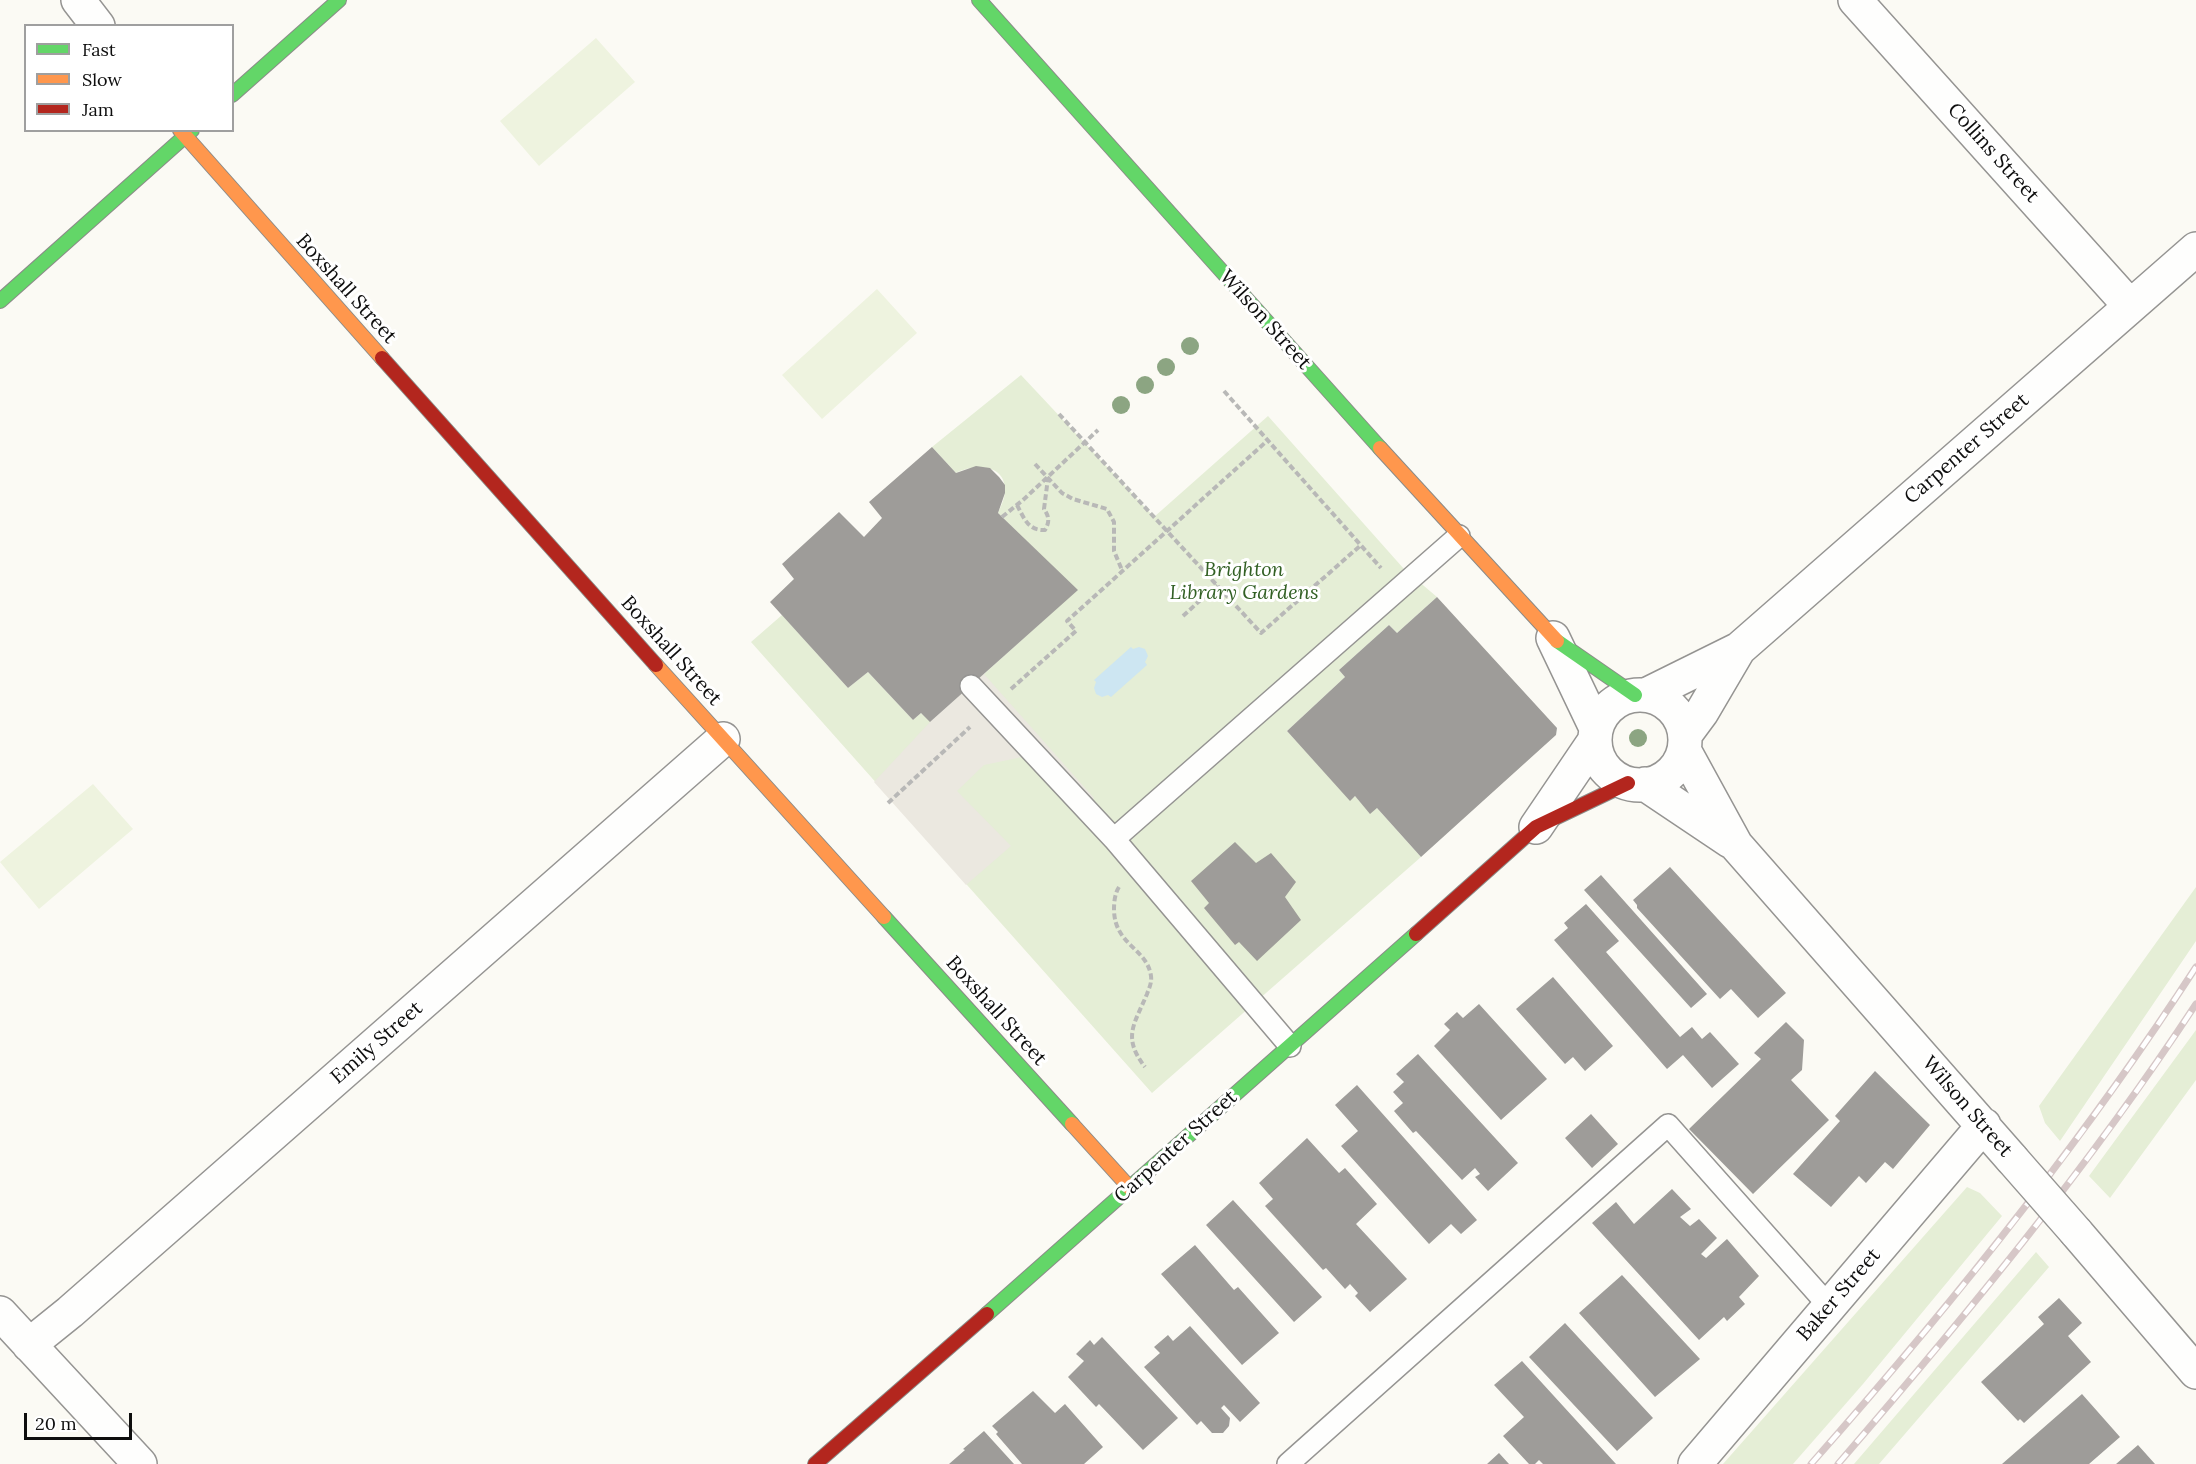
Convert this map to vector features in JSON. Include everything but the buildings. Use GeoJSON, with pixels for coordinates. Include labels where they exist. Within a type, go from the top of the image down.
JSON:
{"type":"FeatureCollection","features":[{"type":"Feature","properties":{"kind":"street"},"geometry":{"type":"LineString","coordinates":[[78,0],[96,24]]}},
{"type":"Feature","properties":{"kind":"street"},"geometry":{"type":"LineString","coordinates":[[234,93],[339,0]]}},
{"type":"Feature","properties":{"kind":"street","name":"Wilson Street"},"geometry":{"type":"LineString","coordinates":[[979,0],[1553,638],[1640,695]]}},
{"type":"Feature","properties":{"kind":"street","name":"Collins Street"},"geometry":{"type":"LineString","coordinates":[[1855,0],[2130,306]]}},
{"type":"Feature","properties":{"kind":"street"},"geometry":{"type":"LineString","coordinates":[[0,301],[186,133]]}},
{"type":"Feature","properties":{"kind":"street","name":"Boxshall Street"},"geometry":{"type":"LineString","coordinates":[[186,133],[723,739],[1130,1188]]}},
{"type":"Feature","properties":{"kind":"street","name":"Carpenter Street"},"geometry":{"type":"LineString","coordinates":[[1640,695],[1739,649],[2196,249]]}},
{"type":"Feature","properties":{"kind":"street","name":"Wilson Street"},"geometry":{"type":"LineString","coordinates":[[1553,638],[1596,734]]}},
{"type":"Feature","properties":{"kind":"street","name":"Carpenter Street"},"geometry":{"type":"LineString","coordinates":[[1684,742],[1739,649]]}},
{"type":"Feature","properties":{"kind":"street"},"geometry":{"type":"LineString","coordinates":[[1640,695],[1660,699],[1672,708],[1681,720],[1684,742],[1679,763],[1670,774],[1658,781],[1636,784],[1615,777],[1604,767],[1597,754],[1596,734],[1602,715],[1611,705],[1622,698],[1640,695]]}},
{"type":"Feature","properties":{"kind":"street","name":"Carpenter Street"},"geometry":{"type":"LineString","coordinates":[[1536,827],[1596,734]]}},
{"type":"Feature","properties":{"kind":"street","name":"Emily Street"},"geometry":{"type":"LineString","coordinates":[[29,1345],[70,1312],[723,739]]}},
{"type":"Feature","properties":{"kind":"street","name":"Wilson Street"},"geometry":{"type":"LineString","coordinates":[[1684,742],[1736,845],[1984,1125],[2196,1371]]}},
{"type":"Feature","properties":{"kind":"street","name":"Wilson Street"},"geometry":{"type":"LineString","coordinates":[[1636,784],[1736,845]]}},
{"type":"Feature","properties":{"kind":"street","name":"Carpenter Street"},"geometry":{"type":"LineString","coordinates":[[815,1464],[1536,827],[1602,794],[1636,784]]}},
{"type":"Feature","properties":{"kind":"street","name":"Baker Street"},"geometry":{"type":"LineString","coordinates":[[1695,1464],[1984,1125]]}},
{"type":"Feature","properties":{"kind":"street"},"geometry":{"type":"LineString","coordinates":[[0,1313],[140,1464]]}},
{"type":"Feature","properties":{"kind":"lane"},"geometry":{"type":"LineString","coordinates":[[1114,839],[1459,536]]}},
{"type":"Feature","properties":{"kind":"lane"},"geometry":{"type":"LineString","coordinates":[[970,686],[1114,839],[1290,1046]]}},
{"type":"Feature","properties":{"kind":"lane"},"geometry":{"type":"LineString","coordinates":[[1288,1464],[1668,1125],[1829,1306]]}},
{"type":"Feature","properties":{"kind":"path"},"geometry":{"type":"LineString","coordinates":[[1224,391],[1399,589]]}},
{"type":"Feature","properties":{"kind":"path"},"geometry":{"type":"LineString","coordinates":[[1059,414],[1261,633],[1361,545]]}},
{"type":"Feature","properties":{"kind":"path"},"geometry":{"type":"LineString","coordinates":[[1002,517],[1098,430]]}},
{"type":"Feature","properties":{"kind":"path"},"geometry":{"type":"LineString","coordinates":[[888,803],[990,707],[1076,631],[1067,621],[1268,440]]}},
{"type":"Feature","properties":{"kind":"path"},"geometry":{"type":"LineString","coordinates":[[1035,464],[1062,493],[1073,499],[1107,509],[1114,522],[1114,551],[1122,570]]}},
{"type":"Feature","properties":{"kind":"path"},"geometry":{"type":"LineString","coordinates":[[1017,505],[1029,526],[1036,530],[1045,530],[1048,525],[1048,516],[1044,509],[1048,477]]}},
{"type":"Feature","properties":{"kind":"path"},"geometry":{"type":"LineString","coordinates":[[1183,616],[1217,585]]}},
{"type":"Feature","properties":{"kind":"path"},"geometry":{"type":"LineString","coordinates":[[1140,869],[1122,881],[1116,891],[1114,918],[1117,932],[1147,965],[1151,976],[1151,985],[1132,1030],[1134,1053],[1145,1067]]}},
{"type":"Feature","properties":{"kind":"green space"},"geometry":{"type":"Polygon","coordinates":[[[596,38],[635,82],[539,166],[500,121],[596,38]]]}},
{"type":"Feature","properties":{"kind":"green space"},"geometry":{"type":"Polygon","coordinates":[[[877,289],[917,333],[822,419],[782,375],[877,289]]]}},
{"type":"Feature","properties":{"kind":"green space","name":"Brighton Library Gardens"},"geometry":{"type":"Polygon","coordinates":[[[1021,375],[1154,517],[1268,416],[1404,569],[1437,597],[1397,633],[1389,625],[1339,670],[1345,677],[1287,731],[1350,800],[1355,796],[1370,813],[1377,808],[1421,857],[1152,1093],[751,642],[782,615],[848,688],[868,672],[913,720],[921,713],[931,722],[1077,590],[998,513],[1005,490],[1004,481],[1000,475],[994,470],[979,467],[956,473],[932,447],[1021,375]]]}},
{"type":"Feature","properties":{"kind":"green space"},"geometry":{"type":"Polygon","coordinates":[[[93,784],[133,829],[39,909],[0,862],[93,784]]]}},
{"type":"Feature","properties":{"kind":"green space"},"geometry":{"type":"Polygon","coordinates":[[[2196,887],[2196,941],[2060,1141],[2045,1123],[2039,1106],[2196,887]]]}},
{"type":"Feature","properties":{"kind":"green space"},"geometry":{"type":"Polygon","coordinates":[[[2196,1030],[2196,1080],[2110,1198],[2089,1176],[2196,1030]]]}},
{"type":"Feature","properties":{"kind":"green space"},"geometry":{"type":"Polygon","coordinates":[[[1967,1187],[1980,1193],[2002,1216],[1863,1384],[1793,1464],[1723,1464],[1967,1187]]]}},
{"type":"Feature","properties":{"kind":"green space"},"geometry":{"type":"Polygon","coordinates":[[[2036,1252],[2049,1267],[1879,1464],[1854,1464],[2036,1252]]]}},
{"type":"Feature","properties":{"kind":"shaded area"},"geometry":{"type":"Polygon","coordinates":[[[984,674],[1094,798],[1075,814],[1022,757],[984,765],[957,791],[1011,846],[966,885],[874,782],[930,722],[984,674]]]}},
{"type":"Feature","properties":{"kind":"water"},"geometry":{"type":"Polygon","coordinates":[[[1131,647],[1145,649],[1148,656],[1145,662],[1147,665],[1111,697],[1096,694],[1094,680],[1131,647]]]}},
{"type":"Feature","properties":{"kind":"railway"},"geometry":{"type":"LineString","coordinates":[[1811,1464],[1914,1345],[2013,1223],[2107,1097],[2196,967]]}},
{"type":"Feature","properties":{"kind":"railway"},"geometry":{"type":"LineString","coordinates":[[1838,1464],[2024,1240],[2113,1124],[2196,1004]]}},
{"type":"Feature","properties":{"kind":"traffic: fast"},"geometry":{"type":"LineString","coordinates":[[234,93],[339,0]]}},
{"type":"Feature","properties":{"kind":"traffic: fast"},"geometry":{"type":"LineString","coordinates":[[979,0],[1380,448]]}},
{"type":"Feature","properties":{"kind":"traffic: fast"},"geometry":{"type":"LineString","coordinates":[[0,301],[190,132]]}},
{"type":"Feature","properties":{"kind":"traffic: fast"},"geometry":{"type":"LineString","coordinates":[[1557,641],[1635,695]]}},
{"type":"Feature","properties":{"kind":"traffic: fast"},"geometry":{"type":"LineString","coordinates":[[884,917],[1072,1124]]}},
{"type":"Feature","properties":{"kind":"traffic: fast"},"geometry":{"type":"LineString","coordinates":[[987,1314],[1416,934]]}},
{"type":"Feature","properties":{"kind":"traffic: slow"},"geometry":{"type":"LineString","coordinates":[[182,132],[382,358]]}},
{"type":"Feature","properties":{"kind":"traffic: slow"},"geometry":{"type":"LineString","coordinates":[[1380,448],[1557,641]]}},
{"type":"Feature","properties":{"kind":"traffic: slow"},"geometry":{"type":"LineString","coordinates":[[656,665],[884,917]]}},
{"type":"Feature","properties":{"kind":"traffic: slow"},"geometry":{"type":"LineString","coordinates":[[1072,1124],[1130,1188]]}},
{"type":"Feature","properties":{"kind":"traffic: jam"},"geometry":{"type":"LineString","coordinates":[[382,358],[656,665]]}},
{"type":"Feature","properties":{"kind":"traffic: jam"},"geometry":{"type":"LineString","coordinates":[[1416,934],[1536,827],[1628,783]]}},
{"type":"Feature","properties":{"kind":"traffic: jam"},"geometry":{"type":"LineString","coordinates":[[815,1464],[987,1314]]}}]}
